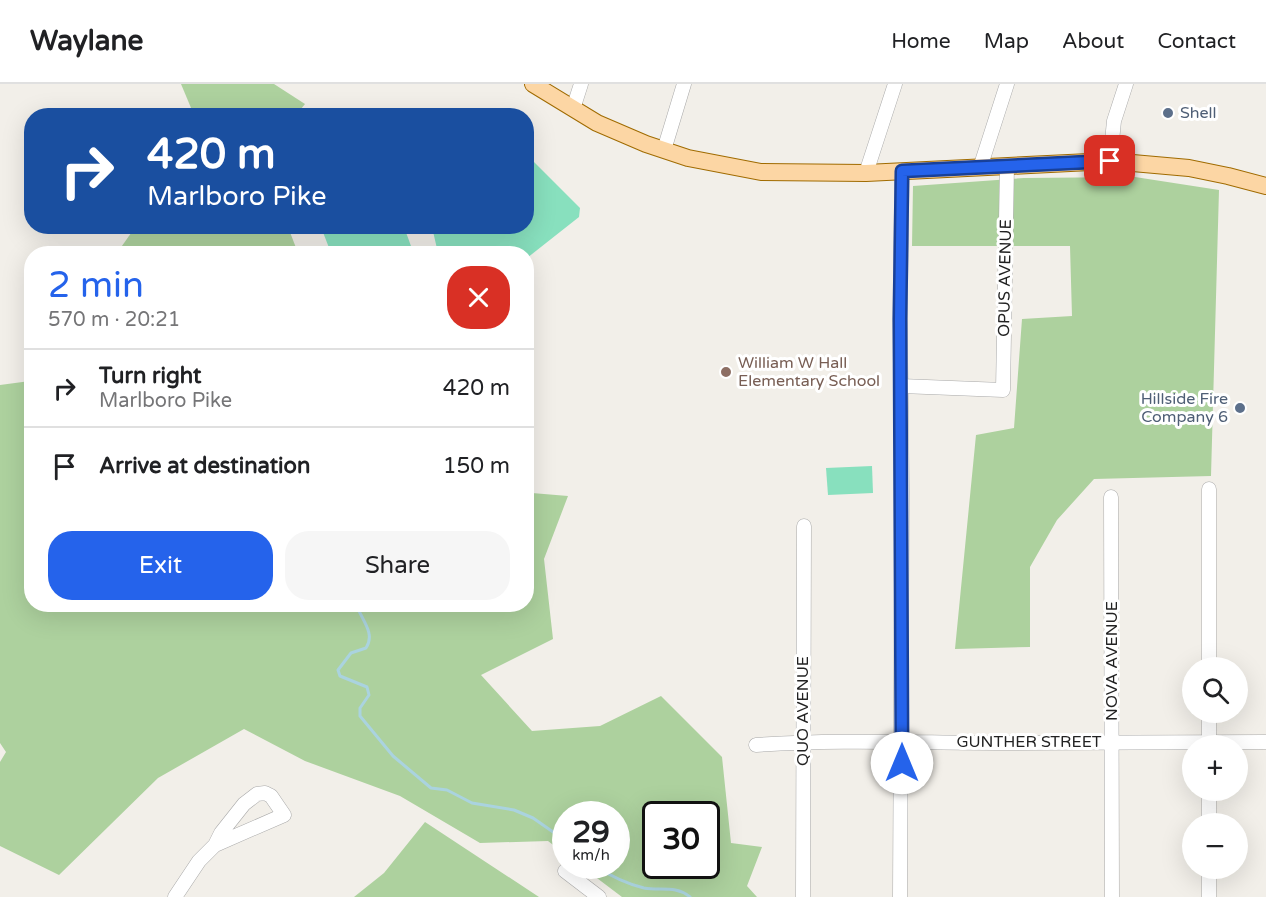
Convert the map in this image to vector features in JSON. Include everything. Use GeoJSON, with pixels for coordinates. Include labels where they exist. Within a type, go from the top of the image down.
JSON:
{"type":"FeatureCollection","features":[{"type":"Feature","properties":{"kind":"main road"},"geometry":{"type":"LineString","coordinates":[[533,84],[573,110],[612,130],[688,158],[760,172],[866,173],[1110,161],[1189,168],[1266,186]]}},
{"type":"Feature","properties":{"kind":"street"},"geometry":{"type":"LineString","coordinates":[[573,110],[580,84]]}},
{"type":"Feature","properties":{"kind":"street"},"geometry":{"type":"LineString","coordinates":[[664,150],[684,84]]}},
{"type":"Feature","properties":{"kind":"street"},"geometry":{"type":"LineString","coordinates":[[866,173],[895,84]]}},
{"type":"Feature","properties":{"kind":"street"},"geometry":{"type":"LineString","coordinates":[[980,168],[1007,84]]}},
{"type":"Feature","properties":{"kind":"street"},"geometry":{"type":"LineString","coordinates":[[1110,161],[1114,122],[1126,84]]}},
{"type":"Feature","properties":{"kind":"street","name":"OPUS AVENUE"},"geometry":{"type":"LineString","coordinates":[[901,386],[1003,390],[1007,166]]}},
{"type":"Feature","properties":{"kind":"street"},"geometry":{"type":"LineString","coordinates":[[900,897],[902,171]]}},
{"type":"Feature","properties":{"kind":"street"},"geometry":{"type":"LineString","coordinates":[[1209,489],[1209,657]]}},
{"type":"Feature","properties":{"kind":"street","name":"NOVA AVENUE"},"geometry":{"type":"LineString","coordinates":[[1111,497],[1112,897]]}},
{"type":"Feature","properties":{"kind":"street","name":"QUO AVENUE"},"geometry":{"type":"LineString","coordinates":[[803,897],[804,526]]}},
{"type":"Feature","properties":{"kind":"street","name":"GUNTHER STREET"},"geometry":{"type":"LineString","coordinates":[[756,745],[902,741],[1182,743]]}},
{"type":"Feature","properties":{"kind":"street","name":"GUNTHER STREET"},"geometry":{"type":"LineString","coordinates":[[1248,743],[1266,742]]}},
{"type":"Feature","properties":{"kind":"street"},"geometry":{"type":"LineString","coordinates":[[175,897],[199,861],[215,845],[221,833],[244,804],[257,794],[265,793],[271,796],[284,815],[215,845]]}},
{"type":"Feature","properties":{"kind":"street"},"geometry":{"type":"LineString","coordinates":[[575,879],[599,897]]}},
{"type":"Feature","properties":{"kind":"street"},"geometry":{"type":"LineString","coordinates":[[1209,879],[1209,897]]}},
{"type":"Feature","properties":{"kind":"green space"},"geometry":{"type":"Polygon","coordinates":[[[181,84],[274,84],[305,104],[302,108],[191,108],[181,84]]]}},
{"type":"Feature","properties":{"kind":"green space"},"geometry":{"type":"Polygon","coordinates":[[[534,162],[580,208],[579,217],[534,252],[534,246],[436,246],[434,234],[534,234],[534,162]]]}},
{"type":"Feature","properties":{"kind":"green space"},"geometry":{"type":"Polygon","coordinates":[[[1135,177],[1219,190],[1211,476],[1094,479],[1057,520],[1030,567],[1030,647],[955,649],[976,435],[1014,428],[1022,319],[1072,316],[1070,246],[912,246],[913,186],[1024,178],[1135,177]]]}},
{"type":"Feature","properties":{"kind":"green space"},"geometry":{"type":"Polygon","coordinates":[[[130,234],[291,234],[295,246],[122,246],[130,234]]]}},
{"type":"Feature","properties":{"kind":"green space"},"geometry":{"type":"Polygon","coordinates":[[[324,234],[407,234],[411,246],[328,246],[324,234]]]}},
{"type":"Feature","properties":{"kind":"green space"},"geometry":{"type":"Polygon","coordinates":[[[24,382],[24,612],[534,612],[534,493],[568,496],[544,559],[553,639],[481,675],[532,731],[600,726],[661,696],[722,757],[731,843],[762,847],[747,886],[757,897],[622,897],[598,879],[630,879],[630,801],[552,801],[552,844],[548,841],[480,843],[400,796],[305,761],[244,729],[158,778],[59,875],[0,846],[0,762],[6,752],[0,743],[0,385],[24,382]]]}},
{"type":"Feature","properties":{"kind":"green space"},"geometry":{"type":"Polygon","coordinates":[[[872,466],[873,493],[828,495],[826,468],[872,466]]]}},
{"type":"Feature","properties":{"kind":"green space"},"geometry":{"type":"Polygon","coordinates":[[[425,822],[539,897],[354,897],[384,873],[425,822]]]}},
{"type":"Feature","properties":{"kind":"waterway"},"geometry":{"type":"LineString","coordinates":[[360,612],[369,631],[369,642],[366,648],[351,653],[338,670],[340,676],[367,687],[369,695],[360,708],[360,716],[393,756],[431,788],[447,790],[472,803],[514,810],[533,818],[552,831]]}},
{"type":"Feature","properties":{"kind":"waterway"},"geometry":{"type":"LineString","coordinates":[[618,879],[650,889],[679,891],[690,897]]}},
{"type":"Feature","properties":{"kind":"place","name":"Shell"},"geometry":{"type":"Point","coordinates":[1168,113]}},
{"type":"Feature","properties":{"kind":"place","name":"William W Hall Elementary School"},"geometry":{"type":"Point","coordinates":[726,372]}},
{"type":"Feature","properties":{"kind":"place","name":"Hillside Fire Company 6"},"geometry":{"type":"Point","coordinates":[1240,408]}},
{"type":"Feature","properties":{"kind":"route"},"geometry":{"type":"LineString","coordinates":[[902,763],[900,319],[902,171],[1110,161]]}}]}
